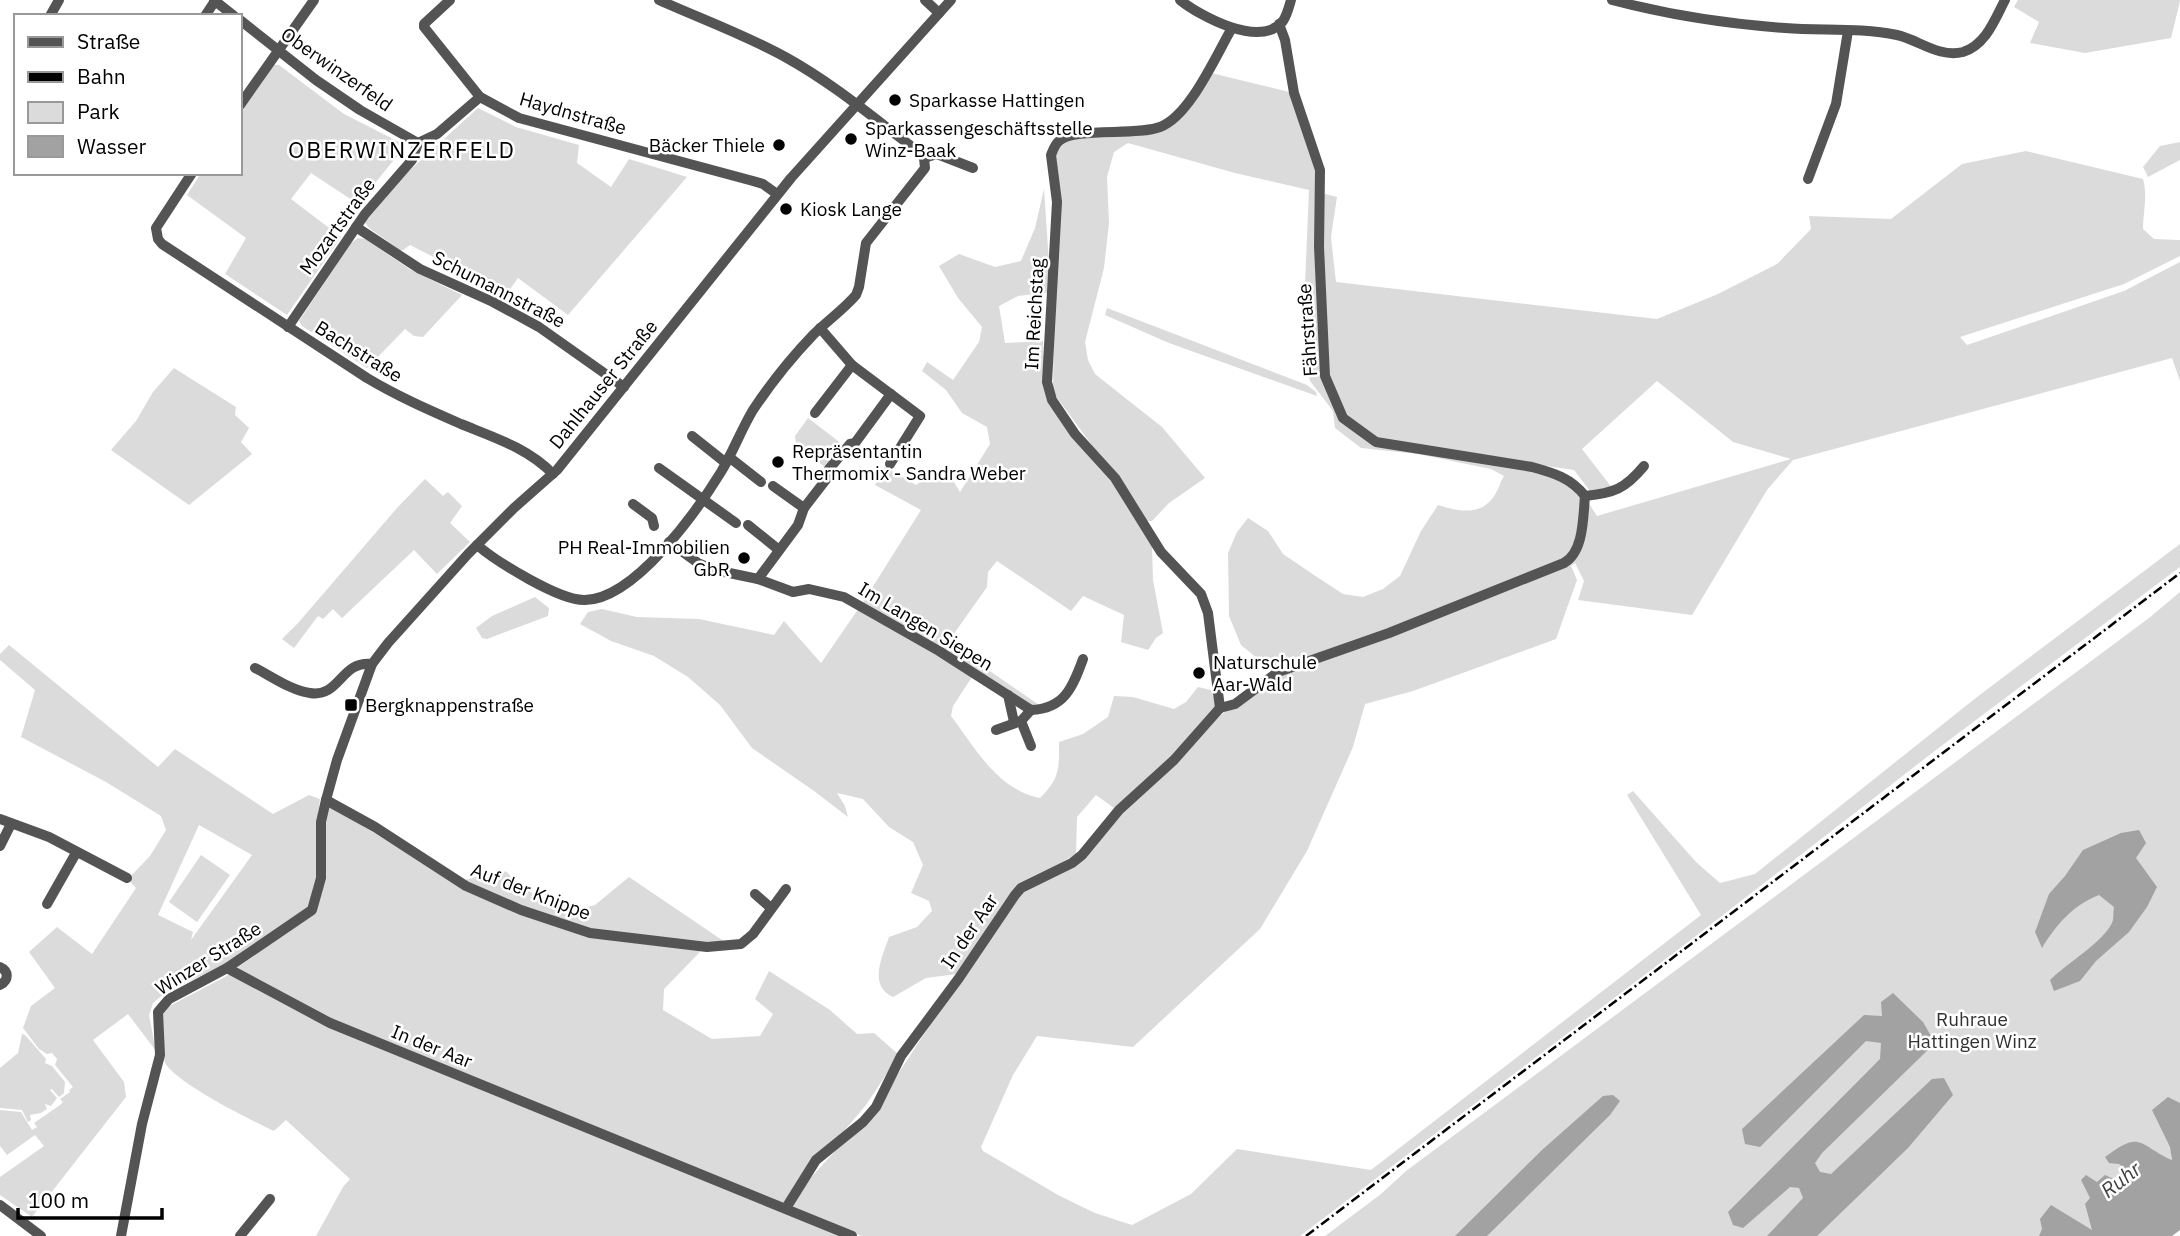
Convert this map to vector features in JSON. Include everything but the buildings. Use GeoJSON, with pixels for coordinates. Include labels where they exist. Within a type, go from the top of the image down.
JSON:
{"type":"FeatureCollection","features":[{"type":"Feature","properties":{"kind":"street"},"geometry":{"type":"LineString","coordinates":[[242,102],[314,0]]}},
{"type":"Feature","properties":{"kind":"street"},"geometry":{"type":"LineString","coordinates":[[450,0],[424,24],[425,31],[480,97]]}},
{"type":"Feature","properties":{"kind":"street"},"geometry":{"type":"LineString","coordinates":[[477,545],[495,560],[574,599],[604,597],[638,575],[702,499],[771,384],[820,328],[856,295],[866,243],[926,165],[924,158],[837,90],[784,57],[659,0]]}},
{"type":"Feature","properties":{"kind":"street"},"geometry":{"type":"LineString","coordinates":[[925,0],[939,13]]}},
{"type":"Feature","properties":{"kind":"street","name":"Dahlhauser Straße"},"geometry":{"type":"LineString","coordinates":[[325,804],[337,760],[372,664],[388,643],[477,545],[553,474],[777,194],[951,0]]}},
{"type":"Feature","properties":{"kind":"street"},"geometry":{"type":"LineString","coordinates":[[1180,0],[1200,15],[1232,28],[1266,30],[1279,24],[1286,15],[1291,0]]}},
{"type":"Feature","properties":{"kind":"street"},"geometry":{"type":"LineString","coordinates":[[1612,0],[1701,19],[1786,29],[1899,36],[1940,51],[1958,53],[1971,48],[1983,38],[2005,0]]}},
{"type":"Feature","properties":{"kind":"street"},"geometry":{"type":"LineString","coordinates":[[215,1],[231,14]]}},
{"type":"Feature","properties":{"kind":"street","name":"Oberwinzerfeld"},"geometry":{"type":"LineString","coordinates":[[242,22],[360,110],[418,143]]}},
{"type":"Feature","properties":{"kind":"street","name":"Fährstraße"},"geometry":{"type":"LineString","coordinates":[[1279,24],[1285,40],[1294,93],[1320,170],[1319,247],[1325,376],[1343,418],[1376,442],[1532,467],[1555,473],[1576,485],[1585,496]]}},
{"type":"Feature","properties":{"kind":"street","name":"Im Reichstag"},"geometry":{"type":"LineString","coordinates":[[1220,708],[1208,614],[1201,594],[1161,552],[1115,478],[1075,434],[1052,400],[1047,382],[1057,202],[1051,155],[1059,140],[1072,135],[1150,130],[1164,126],[1188,103],[1232,28]]}},
{"type":"Feature","properties":{"kind":"street"},"geometry":{"type":"LineString","coordinates":[[1808,179],[1836,104],[1848,31]]}},
{"type":"Feature","properties":{"kind":"street","name":"Mozartstraße"},"geometry":{"type":"LineString","coordinates":[[288,327],[356,227],[412,159],[418,143],[437,134],[480,97]]}},
{"type":"Feature","properties":{"kind":"street","name":"Haydnstraße"},"geometry":{"type":"LineString","coordinates":[[480,97],[525,120],[753,181],[763,184],[777,194]]}},
{"type":"Feature","properties":{"kind":"street"},"geometry":{"type":"LineString","coordinates":[[924,158],[937,154],[973,168]]}},
{"type":"Feature","properties":{"kind":"street","name":"Bachstraße"},"geometry":{"type":"LineString","coordinates":[[191,175],[156,228],[158,239],[168,249],[376,384],[507,443],[544,465],[553,474]]}},
{"type":"Feature","properties":{"kind":"street","name":"Schumannstraße"},"geometry":{"type":"LineString","coordinates":[[356,227],[420,269],[493,302],[539,327],[624,387]]}},
{"type":"Feature","properties":{"kind":"street"},"geometry":{"type":"LineString","coordinates":[[820,328],[852,365],[920,416],[890,464]]}},
{"type":"Feature","properties":{"kind":"street"},"geometry":{"type":"LineString","coordinates":[[815,413],[852,365]]}},
{"type":"Feature","properties":{"kind":"street"},"geometry":{"type":"LineString","coordinates":[[758,579],[798,526],[804,508],[828,477],[832,465],[849,444],[855,443],[891,394]]}},
{"type":"Feature","properties":{"kind":"street"},"geometry":{"type":"LineString","coordinates":[[692,436],[804,508]]}},
{"type":"Feature","properties":{"kind":"street"},"geometry":{"type":"LineString","coordinates":[[1220,708],[1235,705],[1279,672],[1389,633],[1572,558],[1582,528],[1585,496],[1623,487],[1644,466]]}},
{"type":"Feature","properties":{"kind":"street"},"geometry":{"type":"LineString","coordinates":[[659,468],[779,550]]}},
{"type":"Feature","properties":{"kind":"street"},"geometry":{"type":"LineString","coordinates":[[633,504],[652,518],[654,526]]}},
{"type":"Feature","properties":{"kind":"street","name":"Im Langen Siepen"},"geometry":{"type":"LineString","coordinates":[[668,542],[705,566],[758,579],[793,592],[809,589],[844,597],[939,651],[1031,710]]}},
{"type":"Feature","properties":{"kind":"street"},"geometry":{"type":"LineString","coordinates":[[996,730],[1017,722],[1031,710],[1042,710],[1065,697],[1073,687],[1083,659]]}},
{"type":"Feature","properties":{"kind":"street"},"geometry":{"type":"LineString","coordinates":[[254,668],[313,694],[330,690],[354,666],[372,664]]}},
{"type":"Feature","properties":{"kind":"street"},"geometry":{"type":"LineString","coordinates":[[1008,695],[1017,722],[1031,746]]}},
{"type":"Feature","properties":{"kind":"street","name":"In der Aar"},"geometry":{"type":"LineString","coordinates":[[786,1208],[816,1160],[863,1122],[876,1107],[901,1056],[959,978],[1018,891],[1082,855],[1119,810],[1174,760],[1220,708]]}},
{"type":"Feature","properties":{"kind":"street","name":"Auf der Knippe"},"geometry":{"type":"LineString","coordinates":[[325,804],[375,827],[466,886],[521,910],[590,933],[726,947],[747,940],[786,889]]}},
{"type":"Feature","properties":{"kind":"street","name":"Winzer Straße"},"geometry":{"type":"LineString","coordinates":[[121,1236],[142,1124],[160,1055],[158,1012],[169,999],[227,968],[312,910],[321,878],[321,822],[325,804]]}},
{"type":"Feature","properties":{"kind":"street"},"geometry":{"type":"LineString","coordinates":[[0,818],[88,856],[127,878]]}},
{"type":"Feature","properties":{"kind":"street"},"geometry":{"type":"LineString","coordinates":[[0,846],[11,824]]}},
{"type":"Feature","properties":{"kind":"street"},"geometry":{"type":"LineString","coordinates":[[47,904],[76,853]]}},
{"type":"Feature","properties":{"kind":"street"},"geometry":{"type":"LineString","coordinates":[[755,894],[771,908]]}},
{"type":"Feature","properties":{"kind":"street"},"geometry":{"type":"LineString","coordinates":[[0,967],[7,975],[0,985]]}},
{"type":"Feature","properties":{"kind":"street","name":"In der Aar"},"geometry":{"type":"LineString","coordinates":[[227,968],[330,1023],[852,1236]]}},
{"type":"Feature","properties":{"kind":"street"},"geometry":{"type":"LineString","coordinates":[[240,1236],[271,1199]]}},
{"type":"Feature","properties":{"kind":"street"},"geometry":{"type":"LineString","coordinates":[[0,1205],[41,1236]]}},
{"type":"Feature","properties":{"kind":"green space"},"geometry":{"type":"Polygon","coordinates":[[[2018,0],[2180,1],[2171,38],[2085,53],[2030,43],[2039,22],[2014,7],[2018,0]]]}},
{"type":"Feature","properties":{"kind":"green space"},"geometry":{"type":"Polygon","coordinates":[[[274,65],[279,65],[344,114],[401,143],[402,150],[358,204],[311,173],[291,199],[341,237],[287,315],[225,274],[246,238],[187,195],[200,175],[242,175],[242,111],[274,65]]]}},
{"type":"Feature","properties":{"kind":"green space"},"geometry":{"type":"Polygon","coordinates":[[[1211,73],[1289,92],[1320,182],[1324,377],[1342,418],[1377,444],[1568,476],[1597,516],[1791,459],[1733,442],[1657,381],[1582,449],[1613,489],[1593,495],[1574,470],[1377,441],[1344,417],[1326,375],[1322,193],[1337,197],[1331,237],[1336,282],[1657,319],[1718,294],[1777,264],[1811,229],[1809,216],[1891,219],[1962,164],[2026,151],[2143,179],[2143,229],[2154,239],[2180,240],[2180,256],[2124,284],[1960,337],[1967,345],[2124,291],[2180,262],[2180,381],[2172,358],[1793,460],[1767,490],[1692,615],[1578,600],[1584,581],[1575,563],[1571,566],[1577,580],[1556,639],[1413,691],[1365,704],[1353,747],[1307,851],[1260,929],[1133,1047],[1037,1036],[1013,1075],[981,1147],[983,1151],[1058,1195],[1095,1213],[1132,1225],[1191,1194],[1237,1149],[1371,1170],[1701,915],[1627,795],[1633,791],[1696,862],[1720,883],[1755,874],[1977,697],[2180,544],[2180,567],[1300,1236],[862,1236],[784,1207],[879,1103],[1015,895],[1079,862],[1116,815],[1216,718],[1279,676],[1241,645],[1229,616],[1228,553],[1237,532],[1248,518],[1268,531],[1283,554],[1343,594],[1363,597],[1383,589],[1400,576],[1421,531],[1438,505],[1463,511],[1478,509],[1492,499],[1504,476],[1491,469],[1418,454],[1361,448],[1335,428],[1333,411],[1310,381],[1304,359],[1309,190],[1235,173],[1128,143],[1114,152],[1107,177],[1109,223],[1104,268],[1085,342],[1088,360],[1095,374],[1162,427],[1205,478],[1169,503],[1152,521],[1147,521],[1053,392],[1056,137],[1157,132],[1211,73]]]}},
{"type":"Feature","properties":{"kind":"green space"},"geometry":{"type":"Polygon","coordinates":[[[478,108],[516,127],[579,145],[577,163],[611,187],[629,159],[687,177],[568,315],[518,278],[503,299],[471,276],[410,245],[400,250],[369,228],[364,221],[410,170],[478,108]]]}},
{"type":"Feature","properties":{"kind":"green space"},"geometry":{"type":"Polygon","coordinates":[[[2180,142],[2180,160],[2148,177],[2143,167],[2160,146],[2180,142]]]}},
{"type":"Feature","properties":{"kind":"green space"},"geometry":{"type":"Polygon","coordinates":[[[1044,189],[1051,292],[1018,296],[999,306],[1005,343],[1043,341],[1045,393],[1111,481],[1152,546],[1153,580],[1163,633],[1148,650],[1121,642],[1124,615],[1083,596],[1071,611],[997,561],[988,572],[987,587],[948,642],[1042,707],[1034,706],[862,604],[921,510],[875,485],[885,467],[916,485],[927,477],[954,482],[960,492],[990,444],[987,427],[962,413],[946,390],[922,371],[927,362],[953,380],[979,342],[982,327],[958,298],[939,266],[959,254],[995,267],[1021,261],[1035,228],[1044,189]]]}},
{"type":"Feature","properties":{"kind":"green space"},"geometry":{"type":"Polygon","coordinates":[[[358,238],[365,239],[411,270],[462,295],[423,337],[414,336],[405,329],[367,368],[302,326],[299,321],[351,243],[358,238]]]}},
{"type":"Feature","properties":{"kind":"green space"},"geometry":{"type":"Polygon","coordinates":[[[1107,308],[1307,385],[1317,396],[1169,343],[1105,315],[1107,308]]]}},
{"type":"Feature","properties":{"kind":"green space"},"geometry":{"type":"Polygon","coordinates":[[[174,368],[236,407],[235,415],[249,428],[241,442],[252,454],[189,505],[111,450],[136,421],[153,392],[174,368]]]}},
{"type":"Feature","properties":{"kind":"green space"},"geometry":{"type":"Polygon","coordinates":[[[808,418],[842,444],[825,467],[796,445],[795,436],[808,418]]]}},
{"type":"Feature","properties":{"kind":"green space"},"geometry":{"type":"Polygon","coordinates":[[[425,479],[443,496],[448,492],[462,506],[450,523],[470,542],[437,574],[414,550],[342,618],[333,609],[323,619],[318,616],[294,648],[282,639],[397,508],[425,479]]]}},
{"type":"Feature","properties":{"kind":"green space","name":"Ruhraue Hattingen Winz"},"geometry":{"type":"Polygon","coordinates":[[[2180,592],[2180,1147],[2171,1154],[2172,1161],[2167,1158],[2158,1165],[2090,1236],[1325,1236],[1381,1194],[1406,1171],[2149,618],[2180,592]]]}},
{"type":"Feature","properties":{"kind":"green space"},"geometry":{"type":"Polygon","coordinates":[[[535,597],[549,608],[548,616],[487,639],[482,638],[476,628],[492,616],[535,597]]]}},
{"type":"Feature","properties":{"kind":"green space"},"geometry":{"type":"Polygon","coordinates":[[[859,608],[972,677],[953,706],[951,716],[1000,777],[1025,793],[1040,798],[1055,779],[1059,742],[1083,734],[1108,717],[1114,696],[1133,697],[1174,709],[1186,702],[1198,687],[1211,690],[1216,695],[1216,707],[1172,760],[1114,808],[1096,795],[1077,817],[1076,854],[1012,892],[957,974],[926,978],[893,997],[885,992],[879,978],[889,937],[917,927],[932,911],[929,901],[911,893],[923,865],[913,842],[889,827],[863,799],[837,793],[848,817],[752,748],[720,705],[688,677],[654,656],[611,641],[580,624],[588,612],[602,609],[637,617],[699,619],[774,635],[784,621],[821,663],[859,608]]]}},
{"type":"Feature","properties":{"kind":"green space"},"geometry":{"type":"Polygon","coordinates":[[[9,645],[158,767],[175,749],[273,814],[309,795],[320,799],[317,823],[320,878],[307,911],[219,967],[165,993],[153,1003],[149,1015],[156,1051],[128,1014],[93,1040],[124,1082],[126,1097],[32,1217],[0,1195],[0,1177],[44,1146],[35,1135],[7,1155],[0,1146],[0,1110],[21,1112],[32,1130],[37,1127],[34,1123],[60,1105],[63,1102],[60,1099],[73,1087],[55,1065],[57,1059],[52,1053],[47,1054],[39,1049],[23,1028],[31,1006],[55,988],[29,952],[57,927],[92,954],[136,888],[128,879],[150,856],[166,830],[161,816],[106,782],[21,737],[35,690],[0,660],[0,654],[9,645]],[[199,825],[158,915],[193,932],[191,940],[252,855],[199,825]]]}},
{"type":"Feature","properties":{"kind":"green space"},"geometry":{"type":"Polygon","coordinates":[[[327,804],[456,883],[498,870],[507,872],[521,888],[560,905],[584,908],[595,905],[629,877],[725,942],[704,944],[699,953],[664,989],[663,1010],[712,1039],[760,1036],[773,1014],[755,999],[769,971],[830,1010],[857,1034],[874,1033],[899,1055],[866,1105],[783,1203],[850,1236],[316,1236],[350,1179],[286,1120],[274,1131],[195,1089],[180,1078],[164,1060],[160,1011],[225,977],[314,912],[322,823],[327,804]]]}},
{"type":"Feature","properties":{"kind":"green space"},"geometry":{"type":"Polygon","coordinates":[[[201,855],[230,875],[197,922],[169,902],[201,855]]]}},
{"type":"Feature","properties":{"kind":"green space"},"geometry":{"type":"Polygon","coordinates":[[[22,1034],[46,1059],[45,1063],[52,1066],[65,1082],[64,1093],[59,1097],[50,1090],[57,1098],[51,1106],[45,1104],[47,1109],[41,1113],[30,1115],[31,1120],[28,1122],[22,1110],[0,1108],[0,1068],[18,1053],[22,1034]]]}},
{"type":"Feature","properties":{"kind":"water"},"geometry":{"type":"Polygon","coordinates":[[[2139,830],[2146,843],[2136,858],[2157,887],[2147,907],[2129,932],[2096,961],[2080,981],[2054,991],[2050,980],[2107,930],[2113,921],[2114,907],[2099,895],[2081,904],[2053,931],[2042,948],[2035,932],[2049,894],[2083,850],[2121,833],[2139,830]]]}},
{"type":"Feature","properties":{"kind":"water"},"geometry":{"type":"Polygon","coordinates":[[[1893,993],[1923,1022],[1935,1043],[1822,1153],[1815,1163],[1820,1172],[1831,1174],[1932,1079],[1944,1078],[1953,1095],[1908,1148],[1817,1236],[1767,1236],[1803,1198],[1799,1188],[1790,1187],[1743,1228],[1733,1225],[1728,1212],[1880,1059],[1881,1043],[1866,1041],[1760,1147],[1745,1144],[1742,1129],[1864,1015],[1882,1016],[1881,1002],[1893,993]]]}},
{"type":"Feature","properties":{"kind":"water"},"geometry":{"type":"Polygon","coordinates":[[[1613,1095],[1620,1101],[1610,1115],[1487,1236],[1455,1236],[1542,1150],[1603,1096],[1613,1095]]]}},
{"type":"Feature","properties":{"kind":"water"},"geometry":{"type":"Polygon","coordinates":[[[2168,1097],[2180,1103],[2180,1230],[2172,1236],[2039,1236],[2042,1229],[2040,1219],[2051,1205],[2092,1230],[2085,1204],[2090,1198],[2081,1180],[2086,1175],[2097,1182],[2105,1175],[2118,1181],[2127,1179],[2128,1171],[2119,1164],[2109,1163],[2105,1157],[2117,1148],[2140,1142],[2172,1160],[2170,1147],[2152,1110],[2168,1097]]]}},
{"type":"Feature","properties":{"kind":"railway"},"geometry":{"type":"LineString","coordinates":[[1306,1236],[2180,573]]}},
{"type":"Feature","properties":{"kind":"place","name":"Sparkasse Hattingen"},"geometry":{"type":"Point","coordinates":[895,100]}},
{"type":"Feature","properties":{"kind":"place","name":"Sparkassengeschäftsstelle Winz-Baak"},"geometry":{"type":"Point","coordinates":[851,139]}},
{"type":"Feature","properties":{"kind":"place","name":"Bäcker Thiele"},"geometry":{"type":"Point","coordinates":[779,145]}},
{"type":"Feature","properties":{"kind":"place","name":"Kiosk Lange"},"geometry":{"type":"Point","coordinates":[786,209]}},
{"type":"Feature","properties":{"kind":"place","name":"Repräsentantin Thermomix - Sandra Weber"},"geometry":{"type":"Point","coordinates":[778,462]}},
{"type":"Feature","properties":{"kind":"place","name":"PH Real-Immobilien GbR"},"geometry":{"type":"Point","coordinates":[744,558]}},
{"type":"Feature","properties":{"kind":"place","name":"Naturschule Aar-Wald"},"geometry":{"type":"Point","coordinates":[1199,673]}},
{"type":"Feature","properties":{"kind":"place","name":"Bergknappenstraße"},"geometry":{"type":"Point","coordinates":[351,705]}},
{"type":"Feature","properties":{"kind":"district","name":"OBERWINZERFELD"},"geometry":{"type":"Point","coordinates":[402,150]}},
{"type":"Feature","properties":{"kind":"water label","name":"Ruhr"},"geometry":{"type":"Point","coordinates":[2121,1180]}}]}
